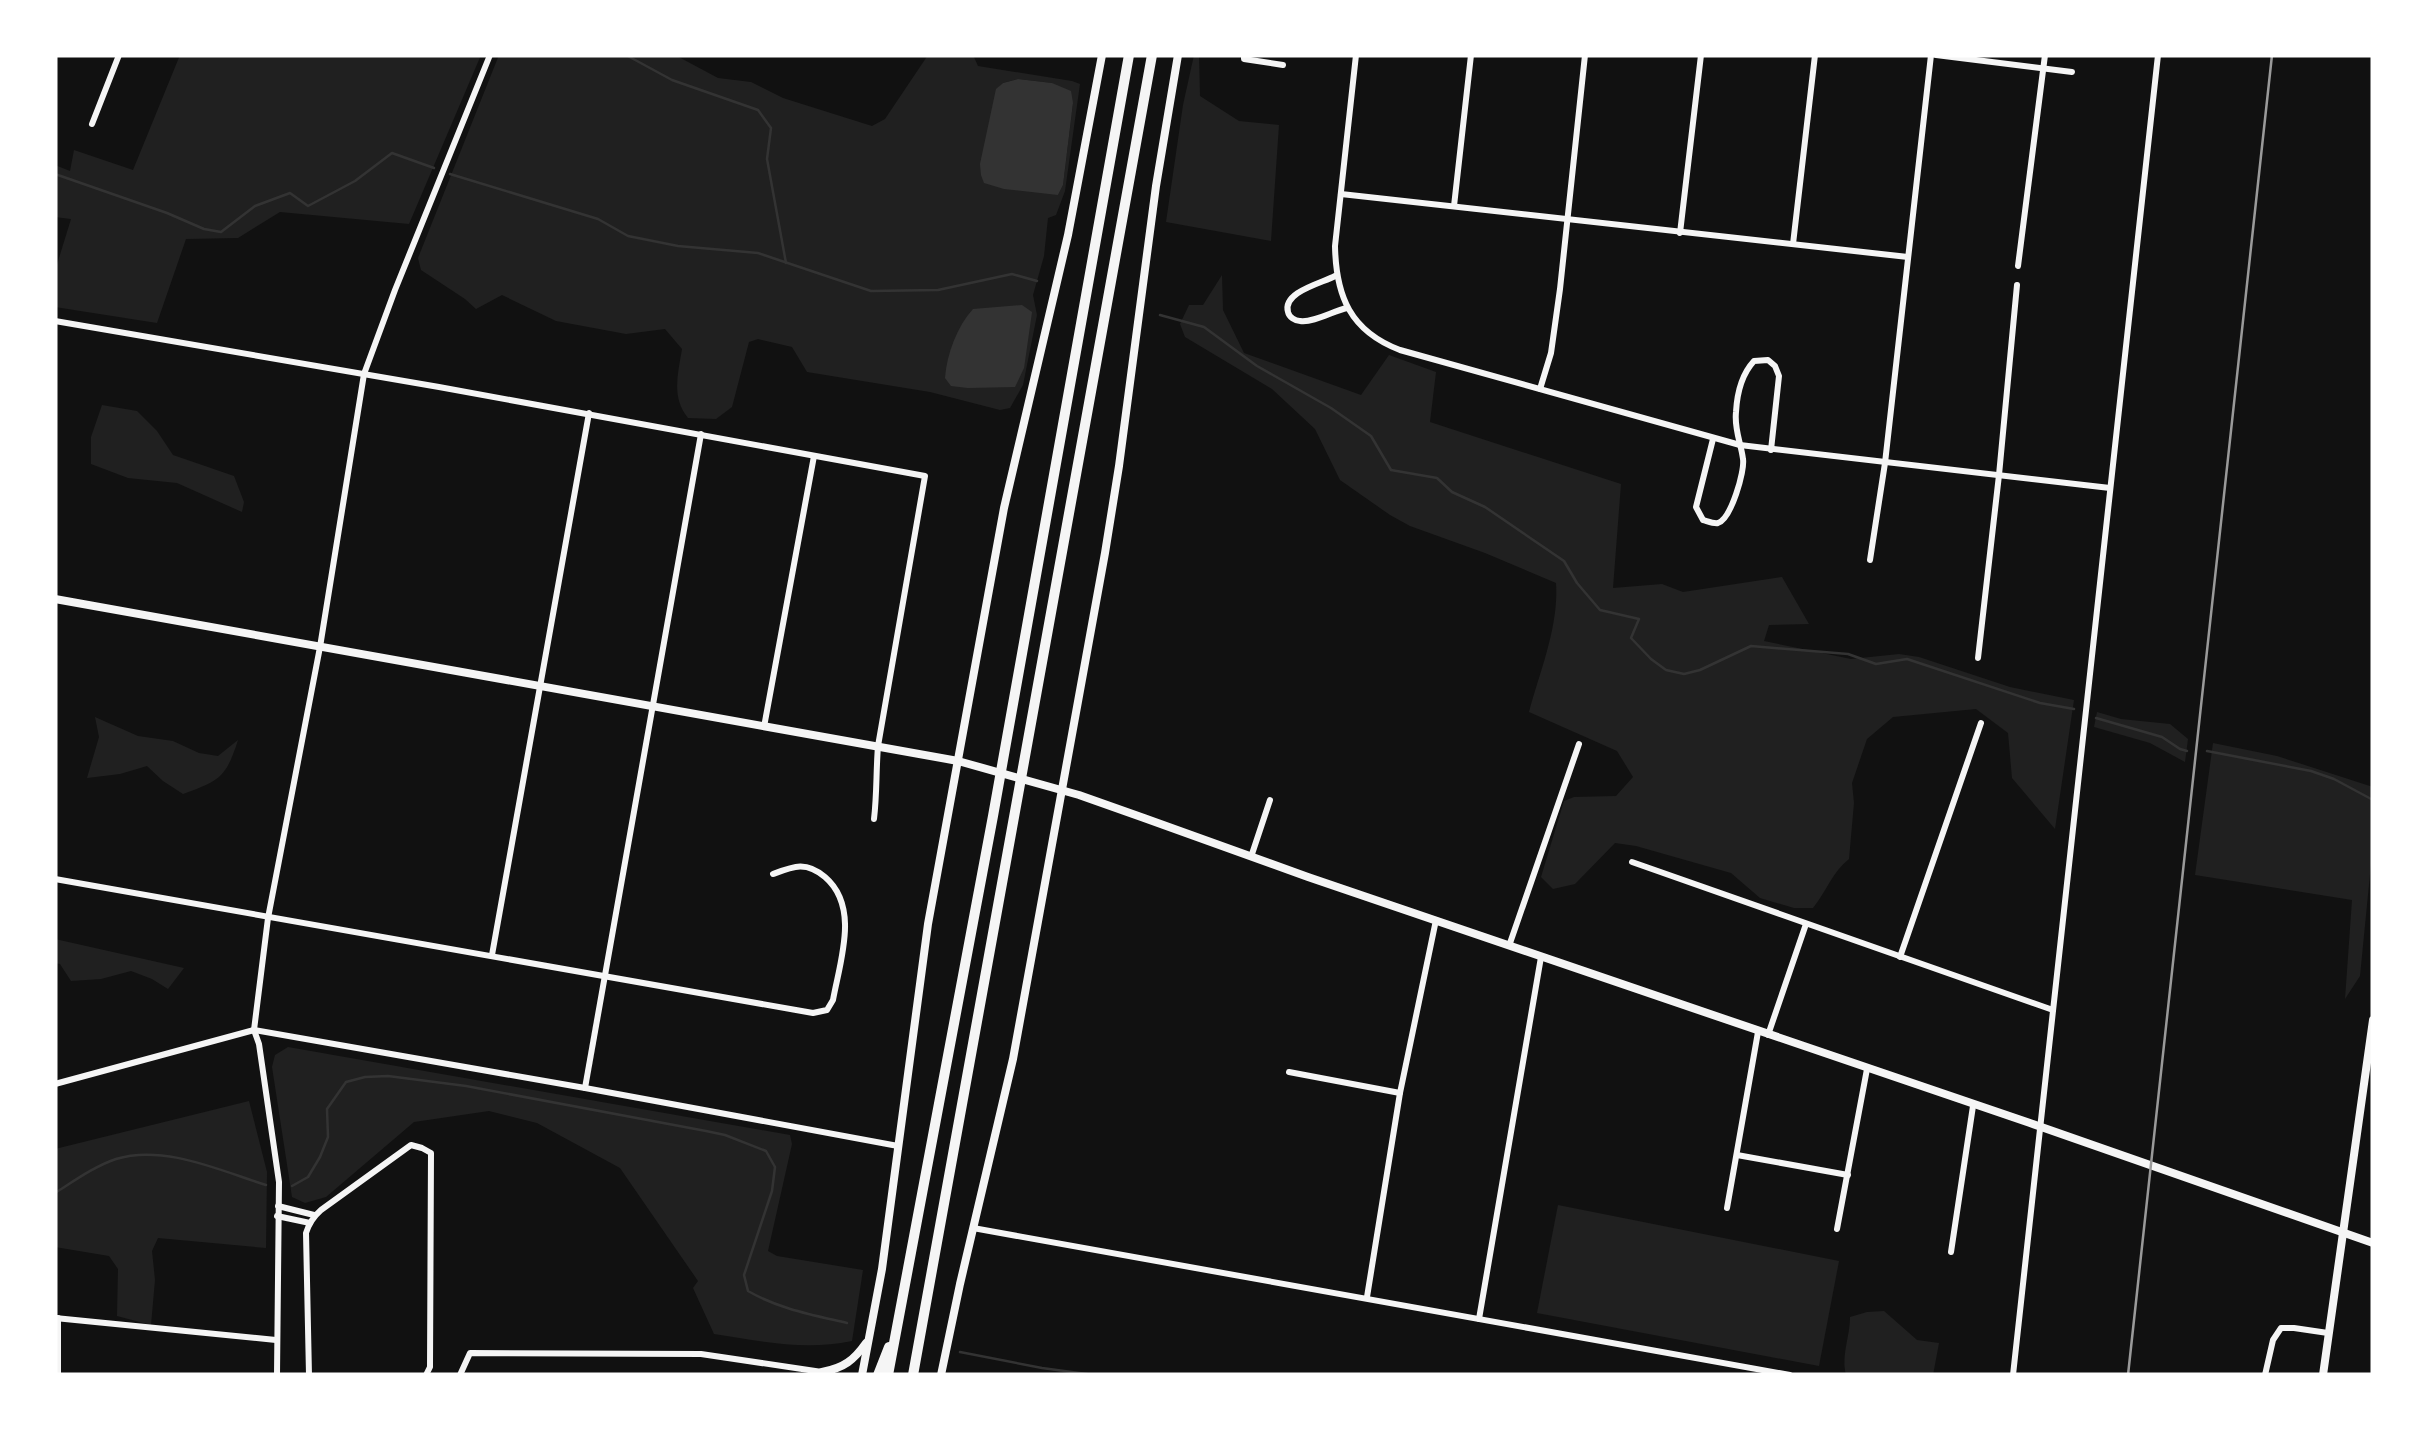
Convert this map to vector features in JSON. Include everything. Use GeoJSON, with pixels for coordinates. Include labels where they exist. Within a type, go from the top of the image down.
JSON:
{"type":"FeatureCollection","features":[{"type":"Feature","properties":{"kind":"highway"},"geometry":{"type":"LineString","coordinates":[[888,1375],[1129,55]]}},
{"type":"Feature","properties":{"kind":"highway"},"geometry":{"type":"LineString","coordinates":[[916,1375],[1152,55]]}},
{"type":"Feature","properties":{"kind":"highway"},"geometry":{"type":"LineString","coordinates":[[878,1375],[896,1332]]}},
{"type":"Feature","properties":{"kind":"main road"},"geometry":{"type":"LineString","coordinates":[[862,1375],[882,1269],[920,975],[958,761],[1010,480],[1068,236],[1102,55]]}},
{"type":"Feature","properties":{"kind":"main road"},"geometry":{"type":"LineString","coordinates":[[941,1375],[1013,1059],[1115,494],[1156,186],[1178,55]]}},
{"type":"Feature","properties":{"kind":"main road"},"geometry":{"type":"LineString","coordinates":[[55,600],[958,761],[1144,818],[2373,1243]]}},
{"type":"Feature","properties":{"kind":"main road"},"geometry":{"type":"LineString","coordinates":[[2322,1375],[2373,1020]]}},
{"type":"Feature","properties":{"kind":"main road"},"geometry":{"type":"LineString","coordinates":[[825,1373],[852,1362],[869,1339]]}},
{"type":"Feature","properties":{"kind":"street"},"geometry":{"type":"LineString","coordinates":[[92,124],[119,55]]}},
{"type":"Feature","properties":{"kind":"street"},"geometry":{"type":"LineString","coordinates":[[277,1375],[279,1182],[254,1030],[268,918],[320,646],[364,374],[490,55]]}},
{"type":"Feature","properties":{"kind":"street"},"geometry":{"type":"LineString","coordinates":[[1244,55],[1244,59],[1284,64]]}},
{"type":"Feature","properties":{"kind":"street"},"geometry":{"type":"LineString","coordinates":[[1356,55],[1335,246],[1336,276],[1347,308],[1380,343],[1740,445],[2110,488]]}},
{"type":"Feature","properties":{"kind":"street"},"geometry":{"type":"LineString","coordinates":[[1454,206],[1471,55]]}},
{"type":"Feature","properties":{"kind":"street"},"geometry":{"type":"LineString","coordinates":[[1540,389],[1551,352],[1585,55]]}},
{"type":"Feature","properties":{"kind":"street"},"geometry":{"type":"LineString","coordinates":[[1680,233],[1701,55]]}},
{"type":"Feature","properties":{"kind":"street"},"geometry":{"type":"LineString","coordinates":[[1793,244],[1814,55]]}},
{"type":"Feature","properties":{"kind":"street"},"geometry":{"type":"LineString","coordinates":[[1870,560],[1934,55],[2072,72]]}},
{"type":"Feature","properties":{"kind":"street"},"geometry":{"type":"LineString","coordinates":[[2018,266],[2045,55]]}},
{"type":"Feature","properties":{"kind":"street"},"geometry":{"type":"LineString","coordinates":[[2013,1375],[2158,55]]}},
{"type":"Feature","properties":{"kind":"street"},"geometry":{"type":"LineString","coordinates":[[1341,194],[1908,257]]}},
{"type":"Feature","properties":{"kind":"street"},"geometry":{"type":"LineString","coordinates":[[1336,276],[1296,293],[1289,300],[1288,312],[1300,321],[1347,308]]}},
{"type":"Feature","properties":{"kind":"street"},"geometry":{"type":"LineString","coordinates":[[1978,658],[2017,284]]}},
{"type":"Feature","properties":{"kind":"street"},"geometry":{"type":"LineString","coordinates":[[55,320],[925,476],[878,746],[874,819]]}},
{"type":"Feature","properties":{"kind":"street"},"geometry":{"type":"LineString","coordinates":[[1713,439],[1696,507],[1703,520],[1716,524],[1728,514],[1744,462],[1736,432],[1743,379],[1754,360],[1768,360],[1779,376],[1771,450]]}},
{"type":"Feature","properties":{"kind":"street"},"geometry":{"type":"LineString","coordinates":[[492,956],[589,414]]}},
{"type":"Feature","properties":{"kind":"street"},"geometry":{"type":"LineString","coordinates":[[585,1088],[702,434]]}},
{"type":"Feature","properties":{"kind":"street"},"geometry":{"type":"LineString","coordinates":[[764,726],[814,456]]}},
{"type":"Feature","properties":{"kind":"street"},"geometry":{"type":"LineString","coordinates":[[1900,957],[1981,722]]}},
{"type":"Feature","properties":{"kind":"street"},"geometry":{"type":"LineString","coordinates":[[1509,946],[1579,744]]}},
{"type":"Feature","properties":{"kind":"street"},"geometry":{"type":"LineString","coordinates":[[1251,857],[1270,800]]}},
{"type":"Feature","properties":{"kind":"street"},"geometry":{"type":"LineString","coordinates":[[1632,862],[2053,1010]]}},
{"type":"Feature","properties":{"kind":"street"},"geometry":{"type":"LineString","coordinates":[[55,879],[814,1013],[827,1010],[833,1000],[846,924],[840,894],[812,868],[796,866],[773,874]]}},
{"type":"Feature","properties":{"kind":"street"},"geometry":{"type":"LineString","coordinates":[[1367,1297],[1400,1093],[1436,920]]}},
{"type":"Feature","properties":{"kind":"street"},"geometry":{"type":"LineString","coordinates":[[1768,1035],[1806,924]]}},
{"type":"Feature","properties":{"kind":"street"},"geometry":{"type":"LineString","coordinates":[[1479,1319],[1541,956]]}},
{"type":"Feature","properties":{"kind":"street"},"geometry":{"type":"LineString","coordinates":[[55,1084],[254,1030],[898,1146]]}},
{"type":"Feature","properties":{"kind":"street"},"geometry":{"type":"LineString","coordinates":[[1727,1208],[1758,1032]]}},
{"type":"Feature","properties":{"kind":"street"},"geometry":{"type":"LineString","coordinates":[[1838,1229],[1867,1069]]}},
{"type":"Feature","properties":{"kind":"street"},"geometry":{"type":"LineString","coordinates":[[1289,1072],[1400,1093]]}},
{"type":"Feature","properties":{"kind":"street"},"geometry":{"type":"LineString","coordinates":[[1951,1252],[1973,1106]]}},
{"type":"Feature","properties":{"kind":"street"},"geometry":{"type":"LineString","coordinates":[[308,1375],[306,1233],[310,1224],[316,1215],[411,1145],[431,1153],[430,1366],[426,1375]]}},
{"type":"Feature","properties":{"kind":"street"},"geometry":{"type":"LineString","coordinates":[[1736,1155],[1848,1175]]}},
{"type":"Feature","properties":{"kind":"street"},"geometry":{"type":"LineString","coordinates":[[277,1211],[316,1215]]}},
{"type":"Feature","properties":{"kind":"street"},"geometry":{"type":"LineString","coordinates":[[277,1211],[310,1224]]}},
{"type":"Feature","properties":{"kind":"street"},"geometry":{"type":"LineString","coordinates":[[973,1228],[1790,1375]]}},
{"type":"Feature","properties":{"kind":"street"},"geometry":{"type":"LineString","coordinates":[[58,1375],[57,1318],[276,1340]]}},
{"type":"Feature","properties":{"kind":"street"},"geometry":{"type":"LineString","coordinates":[[2264,1375],[2272,1340],[2281,1328],[2328,1332]]}},
{"type":"Feature","properties":{"kind":"street"},"geometry":{"type":"LineString","coordinates":[[460,1375],[470,1353],[701,1354],[825,1373]]}},
{"type":"Feature","properties":{"kind":"shaded area"},"geometry":{"type":"Polygon","coordinates":[[[180,55],[481,55],[409,224],[280,212],[238,238],[186,239],[157,323],[55,307],[55,271],[71,219],[55,217],[55,165],[70,171],[74,150],[133,170],[180,55]]]}},
{"type":"Feature","properties":{"kind":"shaded area"},"geometry":{"type":"Polygon","coordinates":[[[499,55],[675,55],[718,78],[751,82],[783,98],[872,126],[885,119],[928,55],[973,55],[978,66],[1080,84],[1065,191],[1056,215],[1048,218],[1044,256],[1033,295],[1037,315],[1023,385],[1010,408],[1000,410],[930,392],[807,372],[792,347],[758,339],[749,342],[732,407],[716,419],[688,418],[678,394],[682,349],[665,329],[626,334],[556,321],[502,295],[476,309],[421,270],[418,258],[499,55]],[[1018,79],[1003,83],[996,93],[1058,195],[1063,185],[1073,103],[1052,83],[1018,79]]]}},
{"type":"Feature","properties":{"kind":"shaded area"},"geometry":{"type":"Polygon","coordinates":[[[1194,55],[1199,55],[1200,96],[1239,121],[1279,125],[1271,241],[1166,222],[1194,55]]]}},
{"type":"Feature","properties":{"kind":"shaded area"},"geometry":{"type":"Polygon","coordinates":[[[1018,79],[1052,83],[1071,91],[1073,103],[1063,185],[1058,195],[1004,189],[984,183],[981,175],[996,89],[1018,79]]]}},
{"type":"Feature","properties":{"kind":"shaded area"},"geometry":{"type":"Polygon","coordinates":[[[1222,275],[1223,310],[1244,353],[1361,395],[1389,355],[1436,372],[1430,422],[1621,484],[1613,588],[1662,584],[1683,592],[1782,577],[1809,624],[1769,625],[1764,641],[1851,659],[1899,654],[1919,657],[2010,687],[2074,700],[2055,829],[2012,778],[2008,733],[1976,709],[1893,717],[1867,739],[1852,783],[1849,859],[1813,908],[1794,908],[1760,898],[1731,873],[1615,843],[1575,884],[1553,889],[1541,877],[1564,801],[1574,797],[1616,796],[1633,777],[1617,751],[1529,712],[1552,632],[1556,583],[1410,526],[1340,480],[1315,429],[1272,389],[1185,337],[1180,324],[1189,305],[1203,305],[1222,275]]]}},
{"type":"Feature","properties":{"kind":"shaded area"},"geometry":{"type":"Polygon","coordinates":[[[1022,305],[1032,312],[1024,368],[1015,387],[951,386],[945,378],[951,350],[973,309],[1022,305]]]}},
{"type":"Feature","properties":{"kind":"shaded area"},"geometry":{"type":"Polygon","coordinates":[[[102,405],[137,411],[173,455],[234,476],[244,502],[242,512],[177,483],[128,478],[91,464],[91,437],[102,405]]]}},
{"type":"Feature","properties":{"kind":"shaded area"},"geometry":{"type":"Polygon","coordinates":[[[2097,712],[2121,719],[2170,724],[2188,739],[2185,762],[2150,743],[2094,727],[2097,712]]]}},
{"type":"Feature","properties":{"kind":"shaded area"},"geometry":{"type":"Polygon","coordinates":[[[95,717],[138,736],[173,741],[199,753],[218,756],[238,740],[220,776],[183,794],[147,766],[87,778],[99,737],[95,717]]]}},
{"type":"Feature","properties":{"kind":"shaded area"},"geometry":{"type":"Polygon","coordinates":[[[2213,743],[2277,756],[2373,787],[2373,844],[2360,976],[2345,999],[2352,900],[2195,875],[2213,743]]]}},
{"type":"Feature","properties":{"kind":"shaded area"},"geometry":{"type":"Polygon","coordinates":[[[55,939],[184,968],[168,989],[131,971],[71,981],[60,964],[55,963],[55,939]]]}},
{"type":"Feature","properties":{"kind":"shaded area"},"geometry":{"type":"Polygon","coordinates":[[[288,1047],[790,1135],[792,1144],[768,1251],[777,1256],[863,1270],[852,1341],[799,1345],[714,1334],[693,1288],[698,1281],[620,1168],[537,1123],[489,1111],[414,1122],[326,1197],[305,1203],[292,1197],[272,1067],[275,1055],[288,1047]]]}},
{"type":"Feature","properties":{"kind":"shaded area"},"geometry":{"type":"Polygon","coordinates":[[[249,1101],[267,1172],[266,1248],[158,1238],[152,1251],[155,1280],[151,1325],[117,1316],[118,1269],[109,1256],[55,1247],[55,1149],[249,1101]]]}},
{"type":"Feature","properties":{"kind":"shaded area"},"geometry":{"type":"Polygon","coordinates":[[[1558,1205],[1839,1261],[1819,1366],[1537,1313],[1558,1205]]]}},
{"type":"Feature","properties":{"kind":"shaded area"},"geometry":{"type":"Polygon","coordinates":[[[1884,1311],[1917,1340],[1939,1343],[1933,1375],[1846,1375],[1850,1317],[1884,1311]]]}},
{"type":"Feature","properties":{"kind":"waterway"},"geometry":{"type":"LineString","coordinates":[[626,55],[672,80],[758,110],[771,128],[767,159],[786,263]]}},
{"type":"Feature","properties":{"kind":"waterway"},"geometry":{"type":"LineString","coordinates":[[55,174],[221,232],[255,206],[290,193],[308,206],[355,181],[392,153],[434,168]]}},
{"type":"Feature","properties":{"kind":"waterway"},"geometry":{"type":"LineString","coordinates":[[450,174],[598,219],[628,236],[678,246],[758,253],[871,291],[938,290],[1012,274],[1037,281]]}},
{"type":"Feature","properties":{"kind":"waterway"},"geometry":{"type":"LineString","coordinates":[[1160,315],[1204,327],[1257,366],[1371,436],[1391,470],[1437,478],[1452,492],[1485,507],[1564,561],[1600,610],[1639,619],[1631,638],[1666,670],[1684,674],[1700,670],[1751,646],[1848,654],[1876,664],[1907,659],[2040,703],[2074,709]]}},
{"type":"Feature","properties":{"kind":"waterway"},"geometry":{"type":"LineString","coordinates":[[2096,718],[2162,737],[2187,751]]}},
{"type":"Feature","properties":{"kind":"waterway"},"geometry":{"type":"LineString","coordinates":[[2207,751],[2311,771],[2373,800]]}},
{"type":"Feature","properties":{"kind":"waterway"},"geometry":{"type":"LineString","coordinates":[[292,1186],[308,1177],[320,1157],[328,1137],[327,1109],[346,1082],[365,1077],[388,1076],[466,1086],[725,1135],[766,1151],[775,1167],[772,1191],[744,1275],[748,1291],[784,1307],[847,1323]]}},
{"type":"Feature","properties":{"kind":"waterway"},"geometry":{"type":"LineString","coordinates":[[55,1193],[100,1166],[134,1155],[192,1161],[266,1185]]}},
{"type":"Feature","properties":{"kind":"waterway"},"geometry":{"type":"LineString","coordinates":[[960,1352],[1094,1375]]}},
{"type":"Feature","properties":{"kind":"railway"},"geometry":{"type":"LineString","coordinates":[[2128,1375],[2272,55]]}}]}
